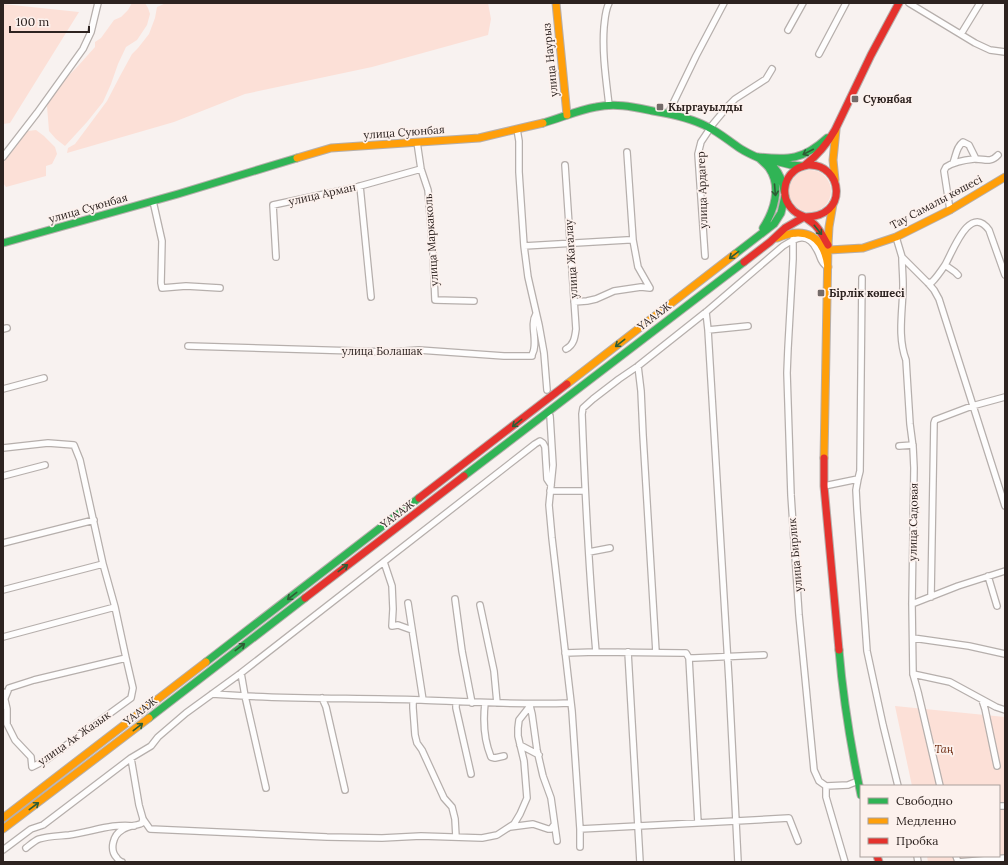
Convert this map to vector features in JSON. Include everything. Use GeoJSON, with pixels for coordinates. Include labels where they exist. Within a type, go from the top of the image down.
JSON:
{"type":"FeatureCollection","features":[{"type":"Feature","properties":{"kind":"main road","name":"улица Наурыз"},"geometry":{"type":"LineString","coordinates":[[556,3],[567,115]]}},
{"type":"Feature","properties":{"kind":"main road"},"geometry":{"type":"LineString","coordinates":[[829,244],[816,226],[795,212],[786,201],[785,185],[791,174],[811,161],[823,149],[837,127],[857,82],[899,3]]}},
{"type":"Feature","properties":{"kind":"main road","name":"улица Суюнбая"},"geometry":{"type":"LineString","coordinates":[[3,243],[153,201],[332,148],[479,138],[558,119],[592,107],[609,105],[628,106],[668,114],[697,122],[710,128],[740,148],[773,166],[781,178],[785,194]]}},
{"type":"Feature","properties":{"kind":"main road"},"geometry":{"type":"LineString","coordinates":[[758,157],[782,159],[801,156],[816,147],[837,127]]}},
{"type":"Feature","properties":{"kind":"main road"},"geometry":{"type":"LineString","coordinates":[[804,217],[824,214],[836,198],[837,191],[833,160],[837,127]]}},
{"type":"Feature","properties":{"kind":"main road"},"geometry":{"type":"LineString","coordinates":[[758,157],[792,165],[820,166],[830,173],[836,184]]}},
{"type":"Feature","properties":{"kind":"main road"},"geometry":{"type":"LineString","coordinates":[[751,242],[762,230],[770,217],[776,195],[772,173],[758,157]]}},
{"type":"Feature","properties":{"kind":"main road","name":"Тау Самалы көшесі"},"geometry":{"type":"LineString","coordinates":[[829,244],[863,248],[896,237],[950,210],[1005,177]]}},
{"type":"Feature","properties":{"kind":"main road","name":"ҮАААЖ"},"geometry":{"type":"LineString","coordinates":[[3,818],[774,224],[782,211],[785,194]]}},
{"type":"Feature","properties":{"kind":"main road"},"geometry":{"type":"LineString","coordinates":[[833,204],[830,223],[828,267],[824,486],[842,681],[850,746],[860,790]]}},
{"type":"Feature","properties":{"kind":"main road","name":"ҮАААЖ"},"geometry":{"type":"LineString","coordinates":[[3,829],[770,242],[786,228],[804,217]]}},
{"type":"Feature","properties":{"kind":"main road"},"geometry":{"type":"LineString","coordinates":[[770,242],[790,233],[809,235],[823,247],[827,256],[828,267]]}},
{"type":"Feature","properties":{"kind":"street"},"geometry":{"type":"LineString","coordinates":[[3,157],[83,49],[91,32],[98,3]]}},
{"type":"Feature","properties":{"kind":"street"},"geometry":{"type":"LineString","coordinates":[[668,114],[724,3]]}},
{"type":"Feature","properties":{"kind":"street"},"geometry":{"type":"LineString","coordinates":[[788,30],[803,3]]}},
{"type":"Feature","properties":{"kind":"street"},"geometry":{"type":"LineString","coordinates":[[819,54],[846,3]]}},
{"type":"Feature","properties":{"kind":"street"},"geometry":{"type":"LineString","coordinates":[[909,3],[975,43],[990,50],[1005,52]]}},
{"type":"Feature","properties":{"kind":"street"},"geometry":{"type":"LineString","coordinates":[[961,34],[980,3]]}},
{"type":"Feature","properties":{"kind":"street"},"geometry":{"type":"LineString","coordinates":[[608,5],[605,16],[604,63],[609,105]]}},
{"type":"Feature","properties":{"kind":"street","name":"улица Ардагер"},"geometry":{"type":"LineString","coordinates":[[704,256],[698,154],[701,142],[710,128],[728,106],[735,99],[766,79],[772,69]]}},
{"type":"Feature","properties":{"kind":"street"},"geometry":{"type":"LineString","coordinates":[[517,129],[519,141],[519,179],[524,246],[528,277],[544,354],[548,390]]}},
{"type":"Feature","properties":{"kind":"street","name":"улица Маркаколь"},"geometry":{"type":"LineString","coordinates":[[417,142],[421,169],[428,190],[435,300],[474,301]]}},
{"type":"Feature","properties":{"kind":"street"},"geometry":{"type":"LineString","coordinates":[[953,163],[957,150],[964,142],[969,145],[976,159]]}},
{"type":"Feature","properties":{"kind":"street"},"geometry":{"type":"LineString","coordinates":[[574,302],[587,301],[614,291],[641,287],[650,288],[638,267],[633,240],[627,152]]}},
{"type":"Feature","properties":{"kind":"street"},"geometry":{"type":"LineString","coordinates":[[950,210],[944,171],[946,167],[953,163],[976,159],[994,159],[998,155]]}},
{"type":"Feature","properties":{"kind":"street","name":"улица Жагалау"},"geometry":{"type":"LineString","coordinates":[[565,166],[576,329],[575,339],[570,348],[566,349]]}},
{"type":"Feature","properties":{"kind":"street","name":"улица Арман"},"geometry":{"type":"LineString","coordinates":[[276,257],[274,205],[360,186],[421,169]]}},
{"type":"Feature","properties":{"kind":"street"},"geometry":{"type":"LineString","coordinates":[[360,186],[371,297]]}},
{"type":"Feature","properties":{"kind":"street"},"geometry":{"type":"LineString","coordinates":[[153,201],[162,241],[162,288],[186,286],[220,288]]}},
{"type":"Feature","properties":{"kind":"street"},"geometry":{"type":"LineString","coordinates":[[928,283],[932,282],[945,265],[967,226],[974,222],[982,222],[989,230],[1005,275]]}},
{"type":"Feature","properties":{"kind":"street"},"geometry":{"type":"LineString","coordinates":[[896,237],[902,257],[928,283],[939,299],[1005,506]]}},
{"type":"Feature","properties":{"kind":"street"},"geometry":{"type":"LineString","coordinates":[[596,652],[588,552],[588,523],[585,491],[582,414],[583,408],[618,379],[638,366],[706,312],[793,239],[809,239],[814,244],[821,262],[828,267]]}},
{"type":"Feature","properties":{"kind":"street","name":"улица Бирлик"},"geometry":{"type":"LineString","coordinates":[[793,239],[787,373],[791,508],[799,615],[812,761],[819,781],[826,786],[826,797],[845,862]]}},
{"type":"Feature","properties":{"kind":"street"},"geometry":{"type":"LineString","coordinates":[[524,246],[633,240]]}},
{"type":"Feature","properties":{"kind":"street","name":"улица Садовая"},"geometry":{"type":"LineString","coordinates":[[902,257],[903,284],[901,337],[903,352],[906,360],[914,468],[912,604],[913,674],[940,785]]}},
{"type":"Feature","properties":{"kind":"street"},"geometry":{"type":"LineString","coordinates":[[945,265],[958,275]]}},
{"type":"Feature","properties":{"kind":"street"},"geometry":{"type":"LineString","coordinates":[[862,278],[860,471],[856,490],[856,509],[867,651],[898,785]]}},
{"type":"Feature","properties":{"kind":"street"},"geometry":{"type":"LineString","coordinates":[[706,312],[728,657],[738,862]]}},
{"type":"Feature","properties":{"kind":"street","name":"улица Болашак"},"geometry":{"type":"LineString","coordinates":[[188,346],[390,352],[419,350],[504,356],[532,356],[535,350],[534,318],[536,314]]}},
{"type":"Feature","properties":{"kind":"street"},"geometry":{"type":"LineString","coordinates":[[708,330],[748,326]]}},
{"type":"Feature","properties":{"kind":"street"},"geometry":{"type":"LineString","coordinates":[[638,366],[641,391],[656,652]]}},
{"type":"Feature","properties":{"kind":"street"},"geometry":{"type":"LineString","coordinates":[[3,389],[44,378]]}},
{"type":"Feature","properties":{"kind":"street"},"geometry":{"type":"LineString","coordinates":[[931,597],[935,420],[972,406],[1005,397]]}},
{"type":"Feature","properties":{"kind":"street"},"geometry":{"type":"LineString","coordinates":[[550,416],[553,465],[549,505],[570,703],[580,829],[580,847]]}},
{"type":"Feature","properties":{"kind":"street"},"geometry":{"type":"LineString","coordinates":[[3,850],[31,829],[43,826],[131,758],[151,746],[158,737],[186,713],[241,673],[540,441],[545,447],[547,479],[551,488]]}},
{"type":"Feature","properties":{"kind":"street"},"geometry":{"type":"LineString","coordinates":[[3,448],[48,443],[74,445],[80,460],[126,658],[34,680],[9,688],[4,698]]}},
{"type":"Feature","properties":{"kind":"street"},"geometry":{"type":"LineString","coordinates":[[899,446],[913,445]]}},
{"type":"Feature","properties":{"kind":"street"},"geometry":{"type":"LineString","coordinates":[[3,476],[45,465]]}},
{"type":"Feature","properties":{"kind":"street"},"geometry":{"type":"LineString","coordinates":[[824,486],[858,479]]}},
{"type":"Feature","properties":{"kind":"street"},"geometry":{"type":"LineString","coordinates":[[551,488],[585,491]]}},
{"type":"Feature","properties":{"kind":"street"},"geometry":{"type":"LineString","coordinates":[[3,543],[94,520]]}},
{"type":"Feature","properties":{"kind":"street"},"geometry":{"type":"LineString","coordinates":[[588,552],[610,548]]}},
{"type":"Feature","properties":{"kind":"street"},"geometry":{"type":"LineString","coordinates":[[384,562],[392,586],[392,626],[398,625],[412,630]]}},
{"type":"Feature","properties":{"kind":"street"},"geometry":{"type":"LineString","coordinates":[[3,590],[103,564]]}},
{"type":"Feature","properties":{"kind":"street"},"geometry":{"type":"LineString","coordinates":[[912,604],[1005,571]]}},
{"type":"Feature","properties":{"kind":"street"},"geometry":{"type":"LineString","coordinates":[[988,576],[997,606]]}},
{"type":"Feature","properties":{"kind":"street"},"geometry":{"type":"LineString","coordinates":[[455,599],[462,651],[472,703]]}},
{"type":"Feature","properties":{"kind":"street"},"geometry":{"type":"LineString","coordinates":[[408,603],[423,700]]}},
{"type":"Feature","properties":{"kind":"street"},"geometry":{"type":"LineString","coordinates":[[480,605],[494,671],[497,703]]}},
{"type":"Feature","properties":{"kind":"street"},"geometry":{"type":"LineString","coordinates":[[3,637],[115,607]]}},
{"type":"Feature","properties":{"kind":"street"},"geometry":{"type":"LineString","coordinates":[[913,638],[969,646],[1005,654]]}},
{"type":"Feature","properties":{"kind":"street"},"geometry":{"type":"LineString","coordinates":[[628,652],[640,862]]}},
{"type":"Feature","properties":{"kind":"street"},"geometry":{"type":"LineString","coordinates":[[565,653],[686,653],[689,658],[698,823]]}},
{"type":"Feature","properties":{"kind":"street"},"geometry":{"type":"LineString","coordinates":[[689,658],[764,655]]}},
{"type":"Feature","properties":{"kind":"street","name":"улица Ак Жазык"},"geometry":{"type":"LineString","coordinates":[[3,692],[7,709],[7,724],[15,740],[31,757],[32,767],[46,760],[131,698],[133,688],[126,658]]}},
{"type":"Feature","properties":{"kind":"street"},"geometry":{"type":"LineString","coordinates":[[241,673],[266,788]]}},
{"type":"Feature","properties":{"kind":"street"},"geometry":{"type":"LineString","coordinates":[[913,674],[950,682],[982,700],[1005,710]]}},
{"type":"Feature","properties":{"kind":"street"},"geometry":{"type":"LineString","coordinates":[[211,694],[423,700],[530,705],[570,703]]}},
{"type":"Feature","properties":{"kind":"street"},"geometry":{"type":"LineString","coordinates":[[322,698],[326,707],[345,790]]}},
{"type":"Feature","properties":{"kind":"street"},"geometry":{"type":"LineString","coordinates":[[414,700],[413,708],[417,743],[422,750],[444,798],[452,807],[455,819],[456,837]]}},
{"type":"Feature","properties":{"kind":"street"},"geometry":{"type":"LineString","coordinates":[[982,700],[997,766]]}},
{"type":"Feature","properties":{"kind":"street"},"geometry":{"type":"LineString","coordinates":[[456,702],[456,708],[471,774]]}},
{"type":"Feature","properties":{"kind":"street"},"geometry":{"type":"LineString","coordinates":[[485,703],[484,731],[491,757],[495,758],[504,756]]}},
{"type":"Feature","properties":{"kind":"street"},"geometry":{"type":"LineString","coordinates":[[131,758],[139,805],[143,819],[150,829],[382,838],[421,836],[482,838],[497,835],[514,824],[520,814],[526,798],[524,761],[518,736],[519,720],[530,705]]}},
{"type":"Feature","properties":{"kind":"street"},"geometry":{"type":"LineString","coordinates":[[530,705],[538,755],[543,776],[551,798],[557,841]]}},
{"type":"Feature","properties":{"kind":"street"},"geometry":{"type":"LineString","coordinates":[[520,745],[538,755]]}},
{"type":"Feature","properties":{"kind":"street"},"geometry":{"type":"LineString","coordinates":[[826,786],[848,785],[858,781]]}},
{"type":"Feature","properties":{"kind":"street"},"geometry":{"type":"LineString","coordinates":[[580,829],[789,818],[798,841]]}},
{"type":"Feature","properties":{"kind":"street"},"geometry":{"type":"LineString","coordinates":[[115,862],[113,844],[116,836],[123,829],[142,822],[143,819]]}},
{"type":"Feature","properties":{"kind":"street"},"geometry":{"type":"LineString","coordinates":[[510,827],[533,824],[551,829],[554,825]]}},
{"type":"Feature","properties":{"kind":"street"},"geometry":{"type":"LineString","coordinates":[[26,848],[38,840],[45,838],[71,835],[104,828],[128,825],[134,826]]}},
{"type":"Feature","properties":{"kind":"street"},"geometry":{"type":"LineString","coordinates":[[115,855],[122,862]]}},
{"type":"Feature","properties":{"kind":"street"},"geometry":{"type":"LineString","coordinates":[[958,862],[1005,858]]}},
{"type":"Feature","properties":{"kind":"green space"},"geometry":{"type":"Polygon","coordinates":[[[132,3],[145,3],[150,14],[147,25],[137,40],[126,47],[103,102],[65,146],[49,131],[47,106],[50,99],[69,75],[95,47],[95,42],[101,38],[114,20],[121,17],[128,10],[132,3]]]}},
{"type":"Feature","properties":{"kind":"green space"},"geometry":{"type":"Polygon","coordinates":[[[166,3],[488,3],[491,19],[488,35],[372,67],[245,94],[174,122],[67,153],[68,148],[75,144],[107,101],[132,54],[149,34],[155,18],[157,7],[166,3]]]}},
{"type":"Feature","properties":{"kind":"green space"},"geometry":{"type":"Polygon","coordinates":[[[3,4],[79,12],[10,123],[3,124],[3,4]]]}},
{"type":"Feature","properties":{"kind":"green space"},"geometry":{"type":"Polygon","coordinates":[[[36,130],[55,147],[57,154],[52,164],[46,166],[46,176],[6,187],[3,183],[3,163],[19,137],[28,131],[36,130]]]}},
{"type":"Feature","properties":{"kind":"green space"},"geometry":{"type":"Polygon","coordinates":[[[806,170],[814,170],[822,173],[828,179],[831,191],[828,203],[822,209],[814,212],[806,212],[798,209],[792,203],[789,195],[789,187],[792,179],[798,173],[806,170]]]}},
{"type":"Feature","properties":{"kind":"green space","name":"Таң"},"geometry":{"type":"Polygon","coordinates":[[[895,706],[1005,717],[1005,862],[928,862],[927,857],[1000,857],[1000,785],[912,785],[895,706]]]}},
{"type":"Feature","properties":{"kind":"traffic: fast"},"geometry":{"type":"LineString","coordinates":[[543,123],[583,110],[611,105],[631,107],[681,117],[708,127],[741,149],[769,164],[778,173],[782,181],[784,191]]}},
{"type":"Feature","properties":{"kind":"traffic: fast"},"geometry":{"type":"LineString","coordinates":[[758,157],[795,157],[810,151],[827,138]]}},
{"type":"Feature","properties":{"kind":"traffic: fast"},"geometry":{"type":"LineString","coordinates":[[758,157],[768,167],[773,175],[776,191],[773,207],[763,228]]}},
{"type":"Feature","properties":{"kind":"traffic: fast"},"geometry":{"type":"LineString","coordinates":[[3,243],[178,194],[297,158]]}},
{"type":"Feature","properties":{"kind":"traffic: fast"},"geometry":{"type":"LineString","coordinates":[[771,160],[802,166]]}},
{"type":"Feature","properties":{"kind":"traffic: fast"},"geometry":{"type":"LineString","coordinates":[[735,254],[774,224],[781,213],[785,196]]}},
{"type":"Feature","properties":{"kind":"traffic: fast"},"geometry":{"type":"LineString","coordinates":[[464,476],[744,262]]}},
{"type":"Feature","properties":{"kind":"traffic: fast"},"geometry":{"type":"LineString","coordinates":[[206,662],[419,498]]}},
{"type":"Feature","properties":{"kind":"traffic: fast"},"geometry":{"type":"LineString","coordinates":[[149,718],[305,598]]}},
{"type":"Feature","properties":{"kind":"traffic: fast"},"geometry":{"type":"LineString","coordinates":[[839,650],[848,723],[860,790]]}},
{"type":"Feature","properties":{"kind":"traffic: slow"},"geometry":{"type":"LineString","coordinates":[[556,3],[567,115]]}},
{"type":"Feature","properties":{"kind":"traffic: slow"},"geometry":{"type":"LineString","coordinates":[[297,158],[331,148],[479,138],[543,123]]}},
{"type":"Feature","properties":{"kind":"traffic: slow"},"geometry":{"type":"LineString","coordinates":[[835,180],[833,160],[836,130]]}},
{"type":"Feature","properties":{"kind":"traffic: slow"},"geometry":{"type":"LineString","coordinates":[[829,250],[863,248],[896,237],[950,210],[1005,177]]}},
{"type":"Feature","properties":{"kind":"traffic: slow"},"geometry":{"type":"LineString","coordinates":[[824,458],[828,245],[833,204]]}},
{"type":"Feature","properties":{"kind":"traffic: slow"},"geometry":{"type":"LineString","coordinates":[[777,238],[797,233],[812,236],[818,241],[822,248],[826,256],[828,267]]}},
{"type":"Feature","properties":{"kind":"traffic: slow"},"geometry":{"type":"LineString","coordinates":[[567,384],[735,254]]}},
{"type":"Feature","properties":{"kind":"traffic: slow"},"geometry":{"type":"LineString","coordinates":[[3,818],[206,662]]}},
{"type":"Feature","properties":{"kind":"traffic: slow"},"geometry":{"type":"LineString","coordinates":[[3,829],[149,718]]}},
{"type":"Feature","properties":{"kind":"traffic: jam"},"geometry":{"type":"LineString","coordinates":[[805,165],[822,149],[835,130],[871,55],[899,3]]}},
{"type":"Feature","properties":{"kind":"traffic: jam"},"geometry":{"type":"LineString","coordinates":[[804,217],[819,215],[829,209],[835,200],[836,191],[834,181],[829,172],[820,167],[808,165],[796,170],[788,179],[785,195],[788,205],[796,213],[799,215],[801,215],[803,216],[805,217],[815,225],[821,232],[828,245]]}},
{"type":"Feature","properties":{"kind":"traffic: jam"},"geometry":{"type":"LineString","coordinates":[[744,262],[770,242],[785,228],[804,217]]}},
{"type":"Feature","properties":{"kind":"traffic: jam"},"geometry":{"type":"LineString","coordinates":[[419,498],[567,384]]}},
{"type":"Feature","properties":{"kind":"traffic: jam"},"geometry":{"type":"LineString","coordinates":[[824,458],[824,486],[839,650]]}},
{"type":"Feature","properties":{"kind":"traffic: jam"},"geometry":{"type":"LineString","coordinates":[[305,598],[464,476]]}},
{"type":"Feature","properties":{"kind":"traffic: jam"},"geometry":{"type":"LineString","coordinates":[[877,857],[879,862]]}},
{"type":"Feature","properties":{"kind":"place","name":"Суюнбая"},"geometry":{"type":"Point","coordinates":[855,99]}},
{"type":"Feature","properties":{"kind":"place","name":"Кыргауылды"},"geometry":{"type":"Point","coordinates":[660,107]}},
{"type":"Feature","properties":{"kind":"place","name":"Бірлік көшесі"},"geometry":{"type":"Point","coordinates":[821,293]}}]}
